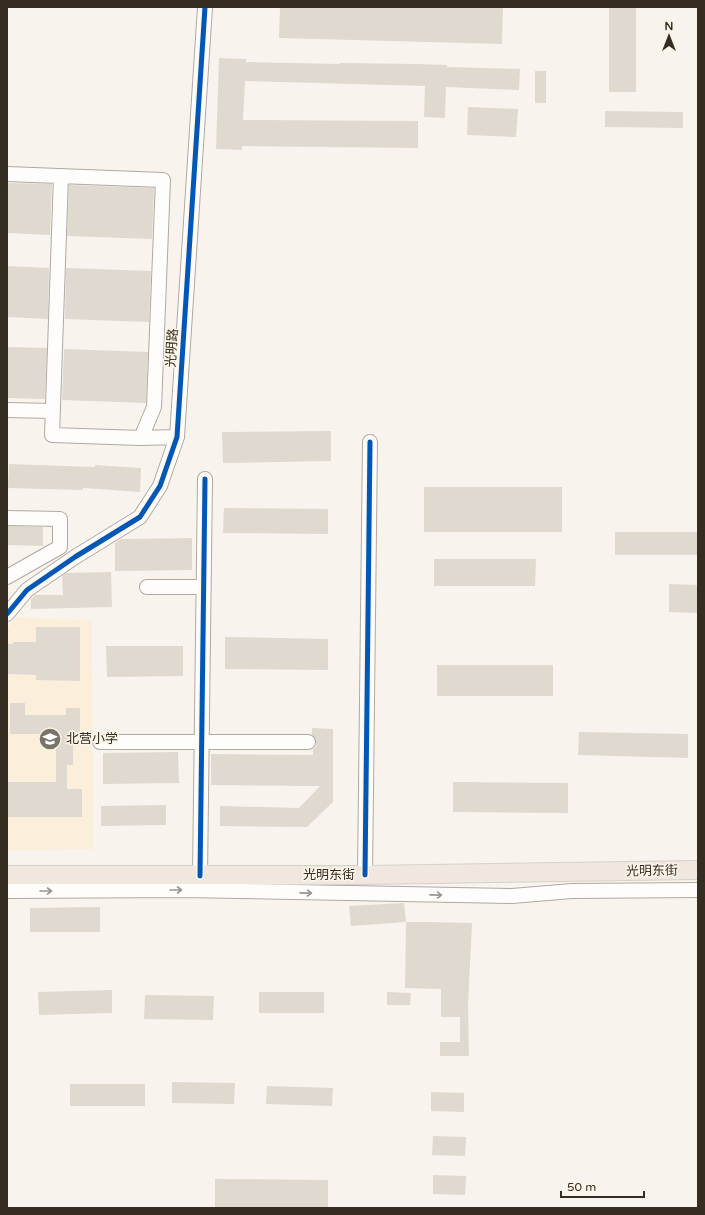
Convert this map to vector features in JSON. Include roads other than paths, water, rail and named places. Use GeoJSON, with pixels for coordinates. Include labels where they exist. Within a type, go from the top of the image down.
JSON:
{"type":"FeatureCollection","features":[{"type":"Feature","properties":{"kind":"main road","name":"光明东街"},"geometry":{"type":"LineString","coordinates":[[7,875],[365,875],[698,870]]}},
{"type":"Feature","properties":{"kind":"street","name":"光明路"},"geometry":{"type":"LineString","coordinates":[[7,614],[26,590],[75,556],[140,517],[160,486],[177,437],[206,7]]}},
{"type":"Feature","properties":{"kind":"street"},"geometry":{"type":"LineString","coordinates":[[7,174],[163,180],[154,407],[141,438]]}},
{"type":"Feature","properties":{"kind":"street"},"geometry":{"type":"LineString","coordinates":[[61,176],[52,435],[141,438],[177,437]]}},
{"type":"Feature","properties":{"kind":"street"},"geometry":{"type":"LineString","coordinates":[[7,410],[53,412]]}},
{"type":"Feature","properties":{"kind":"street"},"geometry":{"type":"LineString","coordinates":[[365,875],[370,442]]}},
{"type":"Feature","properties":{"kind":"street"},"geometry":{"type":"LineString","coordinates":[[200,876],[205,479]]}},
{"type":"Feature","properties":{"kind":"street"},"geometry":{"type":"LineString","coordinates":[[7,518],[60,518],[60,547],[7,577]]}},
{"type":"Feature","properties":{"kind":"street"},"geometry":{"type":"LineString","coordinates":[[147,587],[203,587]]}},
{"type":"Feature","properties":{"kind":"street"},"geometry":{"type":"LineString","coordinates":[[100,742],[308,742]]}},
{"type":"Feature","properties":{"kind":"street"},"geometry":{"type":"LineString","coordinates":[[7,891],[182,890],[512,896],[572,891],[698,890]]}},
{"type":"Feature","properties":{"kind":"place","name":"北营小学"},"geometry":{"type":"Point","coordinates":[50,739]}}]}
